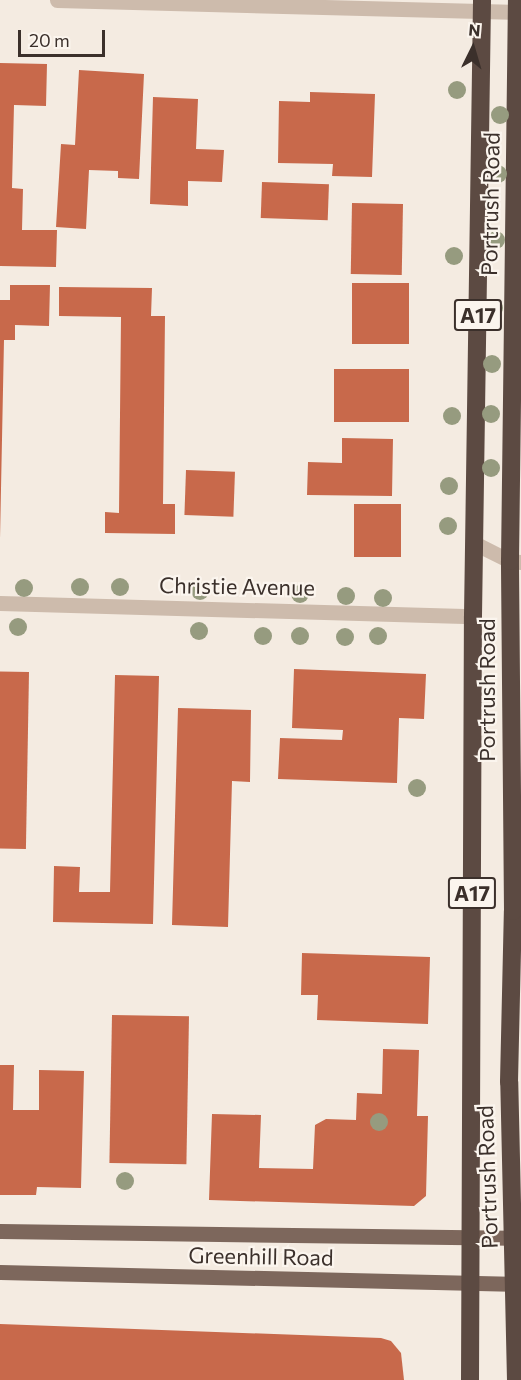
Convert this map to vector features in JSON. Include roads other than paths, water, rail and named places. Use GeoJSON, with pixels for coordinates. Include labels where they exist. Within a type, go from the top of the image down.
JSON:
{"type":"FeatureCollection","features":[{"type":"Feature","properties":{"kind":"highway","name":"Portrush Road"},"geometry":{"type":"LineString","coordinates":[[516,6],[517,911],[508,1082],[517,1238],[516,1380]]}},
{"type":"Feature","properties":{"kind":"highway","name":"Portrush Road"},"geometry":{"type":"LineString","coordinates":[[470,1380],[473,616],[482,7]]}},
{"type":"Feature","properties":{"kind":"main road","name":"Greenhill Road"},"geometry":{"type":"LineString","coordinates":[[0,1231],[517,1238]]}},
{"type":"Feature","properties":{"kind":"main road","name":"Greenhill Road"},"geometry":{"type":"LineString","coordinates":[[0,1272],[517,1284]]}},
{"type":"Feature","properties":{"kind":"street"},"geometry":{"type":"LineString","coordinates":[[57,0],[516,6]]}},
{"type":"Feature","properties":{"kind":"street"},"geometry":{"type":"LineString","coordinates":[[474,543],[516,562]]}},
{"type":"Feature","properties":{"kind":"street","name":"Christie Avenue"},"geometry":{"type":"LineString","coordinates":[[0,603],[473,616]]}}]}
